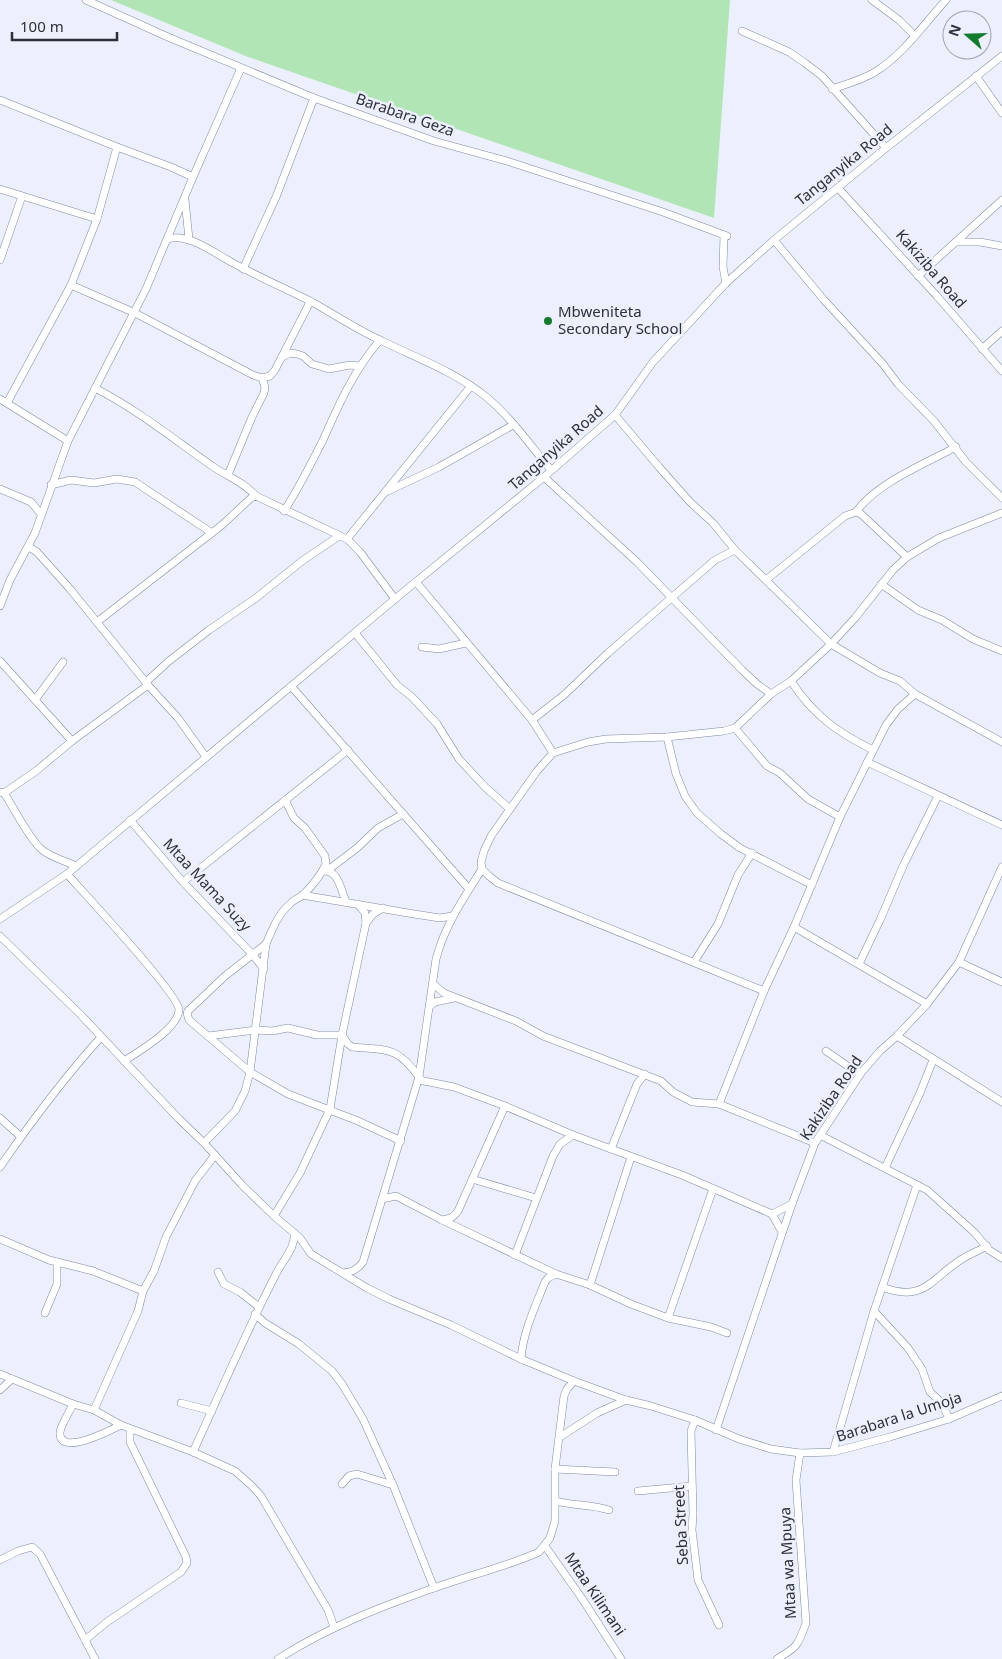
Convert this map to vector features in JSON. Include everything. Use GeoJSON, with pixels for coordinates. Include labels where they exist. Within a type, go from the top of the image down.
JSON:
{"type":"FeatureCollection","features":[{"type":"Feature","properties":{"kind":"street","name":"Barabara Geza"},"geometry":{"type":"LineString","coordinates":[[86,0],[314,98],[434,140],[510,162],[663,212],[726,235],[723,267],[726,283]]}},
{"type":"Feature","properties":{"kind":"street"},"geometry":{"type":"LineString","coordinates":[[872,0],[899,20],[914,35]]}},
{"type":"Feature","properties":{"kind":"street"},"geometry":{"type":"LineString","coordinates":[[832,89],[866,77],[896,56],[946,0]]}},
{"type":"Feature","properties":{"kind":"street"},"geometry":{"type":"LineString","coordinates":[[742,31],[789,52],[822,76],[886,148]]}},
{"type":"Feature","properties":{"kind":"street","name":"Tanganyika Road"},"geometry":{"type":"LineString","coordinates":[[0,919],[67,874],[354,633],[544,477],[615,415],[653,362],[686,324],[726,283],[774,240],[1002,56]]}},
{"type":"Feature","properties":{"kind":"street"},"geometry":{"type":"LineString","coordinates":[[0,606],[2,594],[35,534],[68,442],[135,313],[168,239],[192,177],[241,68]]}},
{"type":"Feature","properties":{"kind":"street"},"geometry":{"type":"LineString","coordinates":[[976,76],[1002,112]]}},
{"type":"Feature","properties":{"kind":"street"},"geometry":{"type":"LineString","coordinates":[[243,269],[276,197],[314,98]]}},
{"type":"Feature","properties":{"kind":"street"},"geometry":{"type":"LineString","coordinates":[[0,100],[192,177]]}},
{"type":"Feature","properties":{"kind":"street"},"geometry":{"type":"LineString","coordinates":[[68,442],[3,401],[72,285],[97,219],[117,147]]}},
{"type":"Feature","properties":{"kind":"street","name":"Kakiziba Road"},"geometry":{"type":"LineString","coordinates":[[838,188],[936,295],[1002,371]]}},
{"type":"Feature","properties":{"kind":"street"},"geometry":{"type":"LineString","coordinates":[[0,189],[97,219]]}},
{"type":"Feature","properties":{"kind":"street"},"geometry":{"type":"LineString","coordinates":[[0,260],[22,196]]}},
{"type":"Feature","properties":{"kind":"street"},"geometry":{"type":"LineString","coordinates":[[185,196],[189,239]]}},
{"type":"Feature","properties":{"kind":"street"},"geometry":{"type":"LineString","coordinates":[[918,276],[1002,200]]}},
{"type":"Feature","properties":{"kind":"street"},"geometry":{"type":"LineString","coordinates":[[168,239],[178,237],[189,239],[243,269],[471,386],[501,410],[551,470]]}},
{"type":"Feature","properties":{"kind":"street"},"geometry":{"type":"LineString","coordinates":[[774,240],[824,300],[883,364],[898,384],[934,421],[971,467],[1002,498]]}},
{"type":"Feature","properties":{"kind":"street"},"geometry":{"type":"LineString","coordinates":[[956,242],[980,242],[1002,246]]}},
{"type":"Feature","properties":{"kind":"street"},"geometry":{"type":"LineString","coordinates":[[72,285],[135,313],[262,378],[270,376],[310,302]]}},
{"type":"Feature","properties":{"kind":"street"},"geometry":{"type":"LineString","coordinates":[[982,349],[1002,331]]}},
{"type":"Feature","properties":{"kind":"street"},"geometry":{"type":"LineString","coordinates":[[284,511],[301,484],[340,400],[359,366],[380,340]]}},
{"type":"Feature","properties":{"kind":"street"},"geometry":{"type":"LineString","coordinates":[[281,357],[290,353],[297,354],[303,356],[312,364],[329,369],[350,365],[359,366]]}},
{"type":"Feature","properties":{"kind":"street"},"geometry":{"type":"LineString","coordinates":[[228,475],[264,393],[265,387],[262,378]]}},
{"type":"Feature","properties":{"kind":"street"},"geometry":{"type":"LineString","coordinates":[[348,539],[471,386]]}},
{"type":"Feature","properties":{"kind":"street"},"geometry":{"type":"LineString","coordinates":[[95,388],[116,399],[217,469],[242,483],[256,496],[284,511],[348,539],[366,559],[395,599]]}},
{"type":"Feature","properties":{"kind":"street"},"geometry":{"type":"LineString","coordinates":[[615,415],[690,502],[713,523],[735,550],[831,644],[880,673],[900,681],[915,694],[1002,742]]}},
{"type":"Feature","properties":{"kind":"street"},"geometry":{"type":"LineString","coordinates":[[385,492],[439,467],[513,425]]}},
{"type":"Feature","properties":{"kind":"street"},"geometry":{"type":"LineString","coordinates":[[766,580],[845,516],[856,512],[870,497],[889,483],[956,448]]}},
{"type":"Feature","properties":{"kind":"street"},"geometry":{"type":"LineString","coordinates":[[544,477],[636,562],[757,684],[771,694]]}},
{"type":"Feature","properties":{"kind":"street"},"geometry":{"type":"LineString","coordinates":[[51,485],[71,480],[94,483],[117,479],[130,480],[212,533]]}},
{"type":"Feature","properties":{"kind":"street"},"geometry":{"type":"LineString","coordinates":[[0,490],[31,502],[41,514]]}},
{"type":"Feature","properties":{"kind":"street"},"geometry":{"type":"LineString","coordinates":[[97,622],[212,533],[256,496]]}},
{"type":"Feature","properties":{"kind":"street"},"geometry":{"type":"LineString","coordinates":[[856,512],[861,514],[907,557]]}},
{"type":"Feature","properties":{"kind":"street"},"geometry":{"type":"LineString","coordinates":[[764,991],[498,883],[482,869],[481,862],[484,851],[491,836],[537,771],[554,753],[588,742],[606,739],[667,737],[724,731],[735,728],[771,694],[790,681],[831,644],[855,618],[881,584],[907,557],[939,538],[1002,513]]}},
{"type":"Feature","properties":{"kind":"street"},"geometry":{"type":"LineString","coordinates":[[76,866],[42,849],[2,792],[36,771],[147,684],[169,661],[208,630],[256,598],[302,561],[339,536]]}},
{"type":"Feature","properties":{"kind":"street"},"geometry":{"type":"LineString","coordinates":[[29,547],[38,552],[147,684],[178,718],[206,757]]}},
{"type":"Feature","properties":{"kind":"street"},"geometry":{"type":"LineString","coordinates":[[532,720],[568,691],[608,653],[715,560],[735,550]]}},
{"type":"Feature","properties":{"kind":"street"},"geometry":{"type":"LineString","coordinates":[[416,582],[532,720],[554,753]]}},
{"type":"Feature","properties":{"kind":"street"},"geometry":{"type":"LineString","coordinates":[[881,584],[918,610],[942,620],[973,639],[1002,650]]}},
{"type":"Feature","properties":{"kind":"street"},"geometry":{"type":"LineString","coordinates":[[354,633],[397,685],[412,697],[437,724],[459,758],[485,788],[510,809]]}},
{"type":"Feature","properties":{"kind":"street"},"geometry":{"type":"LineString","coordinates":[[422,648],[439,649],[466,643]]}},
{"type":"Feature","properties":{"kind":"street"},"geometry":{"type":"LineString","coordinates":[[0,661],[72,741]]}},
{"type":"Feature","properties":{"kind":"street"},"geometry":{"type":"LineString","coordinates":[[35,700],[63,662]]}},
{"type":"Feature","properties":{"kind":"street"},"geometry":{"type":"LineString","coordinates":[[790,681],[822,718],[843,734],[873,750]]}},
{"type":"Feature","properties":{"kind":"street"},"geometry":{"type":"LineString","coordinates":[[291,686],[469,889]]}},
{"type":"Feature","properties":{"kind":"street"},"geometry":{"type":"LineString","coordinates":[[719,1104],[764,991],[794,927],[840,817],[886,725],[894,714],[915,694]]}},
{"type":"Feature","properties":{"kind":"street"},"geometry":{"type":"LineString","coordinates":[[735,728],[767,766],[785,777],[808,799],[840,817]]}},
{"type":"Feature","properties":{"kind":"street"},"geometry":{"type":"LineString","coordinates":[[667,737],[676,774],[684,796],[697,813],[720,834],[740,848],[812,884]]}},
{"type":"Feature","properties":{"kind":"street"},"geometry":{"type":"LineString","coordinates":[[183,882],[348,750]]}},
{"type":"Feature","properties":{"kind":"street"},"geometry":{"type":"LineString","coordinates":[[868,762],[1002,825]]}},
{"type":"Feature","properties":{"kind":"street"},"geometry":{"type":"LineString","coordinates":[[859,964],[904,864],[938,796]]}},
{"type":"Feature","properties":{"kind":"street"},"geometry":{"type":"LineString","coordinates":[[285,800],[294,818],[311,835],[325,856],[325,871]]}},
{"type":"Feature","properties":{"kind":"street"},"geometry":{"type":"LineString","coordinates":[[204,1143],[235,1111],[245,1091],[250,1072],[256,1030],[266,944],[282,911],[302,895],[325,871],[357,848],[378,828],[403,814]]}},
{"type":"Feature","properties":{"kind":"street","name":"Mtaa Mama Suzy"},"geometry":{"type":"LineString","coordinates":[[130,820],[183,882],[264,969]]}},
{"type":"Feature","properties":{"kind":"street"},"geometry":{"type":"LineString","coordinates":[[694,962],[718,924],[738,875],[752,853]]}},
{"type":"Feature","properties":{"kind":"street","name":"Kakiziba Road"},"geometry":{"type":"LineString","coordinates":[[716,1430],[782,1232],[814,1143],[862,1073],[880,1051],[927,1004],[959,962],[1002,867]]}},
{"type":"Feature","properties":{"kind":"street"},"geometry":{"type":"LineString","coordinates":[[344,1273],[354,1271],[363,1262],[419,1079],[429,1006],[441,942],[452,916],[482,869]]}},
{"type":"Feature","properties":{"kind":"street"},"geometry":{"type":"LineString","coordinates":[[325,871],[332,873],[341,886],[346,901]]}},
{"type":"Feature","properties":{"kind":"street"},"geometry":{"type":"LineString","coordinates":[[67,874],[178,1004],[178,1016],[173,1023],[152,1043],[124,1061]]}},
{"type":"Feature","properties":{"kind":"street"},"geometry":{"type":"LineString","coordinates":[[302,895],[440,918],[452,916]]}},
{"type":"Feature","properties":{"kind":"street"},"geometry":{"type":"LineString","coordinates":[[274,1216],[300,1173],[330,1109],[342,1035],[366,923],[365,913],[358,904]]}},
{"type":"Feature","properties":{"kind":"street"},"geometry":{"type":"LineString","coordinates":[[366,923],[373,914],[383,908]]}},
{"type":"Feature","properties":{"kind":"street"},"geometry":{"type":"LineString","coordinates":[[794,927],[927,1004]]}},
{"type":"Feature","properties":{"kind":"street","name":"Barabara la Umoja"},"geometry":{"type":"LineString","coordinates":[[0,936],[81,1015],[274,1216],[300,1238],[317,1259],[389,1299],[452,1325],[521,1359],[574,1381],[626,1400],[696,1420],[739,1439],[771,1449],[800,1453],[833,1452],[949,1419],[1002,1396]]}},
{"type":"Feature","properties":{"kind":"street"},"geometry":{"type":"LineString","coordinates":[[266,944],[252,954],[188,1011],[186,1014],[190,1020],[250,1072],[288,1094],[330,1109],[400,1141]]}},
{"type":"Feature","properties":{"kind":"street"},"geometry":{"type":"LineString","coordinates":[[959,962],[1002,982]]}},
{"type":"Feature","properties":{"kind":"street"},"geometry":{"type":"LineString","coordinates":[[433,984],[454,998],[516,1021],[542,1036],[661,1081],[673,1092],[692,1102],[719,1104],[814,1143]]}},
{"type":"Feature","properties":{"kind":"street"},"geometry":{"type":"LineString","coordinates":[[429,1006],[434,1002],[454,998]]}},
{"type":"Feature","properties":{"kind":"street"},"geometry":{"type":"LineString","coordinates":[[208,1036],[288,1028],[317,1035],[342,1035]]}},
{"type":"Feature","properties":{"kind":"street"},"geometry":{"type":"LineString","coordinates":[[342,1035],[352,1047],[386,1050],[396,1053],[410,1063],[419,1079],[454,1087],[504,1106],[573,1135],[682,1175],[772,1214],[782,1232]]}},
{"type":"Feature","properties":{"kind":"street"},"geometry":{"type":"LineString","coordinates":[[897,1036],[1002,1102]]}},
{"type":"Feature","properties":{"kind":"street"},"geometry":{"type":"LineString","coordinates":[[0,1167],[20,1136],[78,1062],[101,1037]]}},
{"type":"Feature","properties":{"kind":"street"},"geometry":{"type":"LineString","coordinates":[[826,1051],[849,1068],[862,1073]]}},
{"type":"Feature","properties":{"kind":"street"},"geometry":{"type":"LineString","coordinates":[[885,1168],[934,1060]]}},
{"type":"Feature","properties":{"kind":"street"},"geometry":{"type":"LineString","coordinates":[[611,1149],[637,1084],[645,1074]]}},
{"type":"Feature","properties":{"kind":"street"},"geometry":{"type":"LineString","coordinates":[[442,1220],[455,1216],[504,1106]]}},
{"type":"Feature","properties":{"kind":"street"},"geometry":{"type":"LineString","coordinates":[[0,1118],[20,1136]]}},
{"type":"Feature","properties":{"kind":"street"},"geometry":{"type":"LineString","coordinates":[[515,1255],[553,1156],[560,1144],[573,1135]]}},
{"type":"Feature","properties":{"kind":"street"},"geometry":{"type":"LineString","coordinates":[[820,1135],[927,1190],[975,1233],[996,1255],[1002,1258]]}},
{"type":"Feature","properties":{"kind":"street"},"geometry":{"type":"LineString","coordinates":[[94,1410],[138,1311],[143,1291],[154,1271],[166,1238],[195,1181],[215,1155]]}},
{"type":"Feature","properties":{"kind":"street"},"geometry":{"type":"LineString","coordinates":[[590,1285],[630,1157]]}},
{"type":"Feature","properties":{"kind":"street"},"geometry":{"type":"LineString","coordinates":[[472,1179],[536,1198]]}},
{"type":"Feature","properties":{"kind":"street"},"geometry":{"type":"LineString","coordinates":[[386,1185],[396,1196],[556,1274],[590,1285],[631,1304],[668,1318],[711,1327],[727,1333]]}},
{"type":"Feature","properties":{"kind":"street"},"geometry":{"type":"LineString","coordinates":[[833,1452],[874,1311],[917,1185]]}},
{"type":"Feature","properties":{"kind":"street"},"geometry":{"type":"LineString","coordinates":[[668,1318],[714,1189]]}},
{"type":"Feature","properties":{"kind":"street"},"geometry":{"type":"LineString","coordinates":[[382,1199],[396,1196]]}},
{"type":"Feature","properties":{"kind":"street"},"geometry":{"type":"LineString","coordinates":[[772,1214],[792,1204]]}},
{"type":"Feature","properties":{"kind":"street"},"geometry":{"type":"LineString","coordinates":[[193,1452],[255,1314],[292,1247],[294,1233]]}},
{"type":"Feature","properties":{"kind":"street"},"geometry":{"type":"LineString","coordinates":[[0,1239],[56,1262],[93,1271],[143,1291]]}},
{"type":"Feature","properties":{"kind":"street"},"geometry":{"type":"LineString","coordinates":[[292,1247],[306,1246]]}},
{"type":"Feature","properties":{"kind":"street"},"geometry":{"type":"LineString","coordinates":[[882,1288],[908,1293],[925,1288],[961,1259],[987,1246]]}},
{"type":"Feature","properties":{"kind":"street"},"geometry":{"type":"LineString","coordinates":[[45,1313],[57,1284],[56,1262]]}},
{"type":"Feature","properties":{"kind":"street"},"geometry":{"type":"LineString","coordinates":[[218,1272],[224,1284],[240,1292],[259,1307]]}},
{"type":"Feature","properties":{"kind":"street"},"geometry":{"type":"LineString","coordinates":[[521,1359],[527,1328],[545,1282],[556,1274]]}},
{"type":"Feature","properties":{"kind":"street"},"geometry":{"type":"LineString","coordinates":[[874,1311],[908,1348],[922,1370],[930,1392],[942,1403],[949,1419]]}},
{"type":"Feature","properties":{"kind":"street"},"geometry":{"type":"LineString","coordinates":[[255,1314],[265,1323],[299,1344],[332,1371],[342,1384],[363,1420],[393,1485],[434,1588]]}},
{"type":"Feature","properties":{"kind":"street"},"geometry":{"type":"LineString","coordinates":[[0,1374],[73,1404],[94,1410],[121,1425],[193,1452],[235,1472],[261,1496],[328,1610],[334,1627]]}},
{"type":"Feature","properties":{"kind":"street"},"geometry":{"type":"LineString","coordinates":[[0,1390],[12,1380]]}},
{"type":"Feature","properties":{"kind":"street"},"geometry":{"type":"LineString","coordinates":[[278,1659],[304,1642],[334,1627],[434,1588],[539,1552],[550,1538],[555,1521],[555,1469],[564,1396],[574,1381]]}},
{"type":"Feature","properties":{"kind":"street"},"geometry":{"type":"LineString","coordinates":[[560,1437],[597,1414],[626,1400]]}},
{"type":"Feature","properties":{"kind":"street"},"geometry":{"type":"LineString","coordinates":[[73,1404],[60,1432],[65,1441],[70,1443],[85,1441],[121,1425]]}},
{"type":"Feature","properties":{"kind":"street"},"geometry":{"type":"LineString","coordinates":[[181,1404],[212,1411]]}},
{"type":"Feature","properties":{"kind":"street","name":"Seba Street"},"geometry":{"type":"LineString","coordinates":[[696,1420],[691,1431],[692,1530],[698,1580],[719,1625]]}},
{"type":"Feature","properties":{"kind":"street"},"geometry":{"type":"LineString","coordinates":[[85,1640],[107,1622],[181,1572],[187,1563],[130,1442],[130,1428]]}},
{"type":"Feature","properties":{"kind":"street","name":"Mtaa wa Mpuya"},"geometry":{"type":"LineString","coordinates":[[776,1659],[793,1650],[801,1638],[806,1623],[796,1480],[800,1453]]}},
{"type":"Feature","properties":{"kind":"street"},"geometry":{"type":"LineString","coordinates":[[555,1469],[615,1472]]}},
{"type":"Feature","properties":{"kind":"street"},"geometry":{"type":"LineString","coordinates":[[342,1484],[350,1476],[357,1474],[393,1485]]}},
{"type":"Feature","properties":{"kind":"street"},"geometry":{"type":"LineString","coordinates":[[638,1491],[692,1486]]}},
{"type":"Feature","properties":{"kind":"street"},"geometry":{"type":"LineString","coordinates":[[556,1501],[595,1505],[609,1510]]}},
{"type":"Feature","properties":{"kind":"street","name":"Mtaa Kilimani"},"geometry":{"type":"LineString","coordinates":[[545,1546],[581,1596],[621,1659]]}},
{"type":"Feature","properties":{"kind":"street"},"geometry":{"type":"LineString","coordinates":[[0,1560],[18,1551],[32,1547],[40,1554],[95,1659]]}},
{"type":"Feature","properties":{"kind":"green space"},"geometry":{"type":"Polygon","coordinates":[[[111,0],[730,0],[714,218],[248,57],[111,0]]]}},
{"type":"Feature","properties":{"kind":"place","name":"Mbweniteta Secondary School"},"geometry":{"type":"Point","coordinates":[548,321]}}]}
